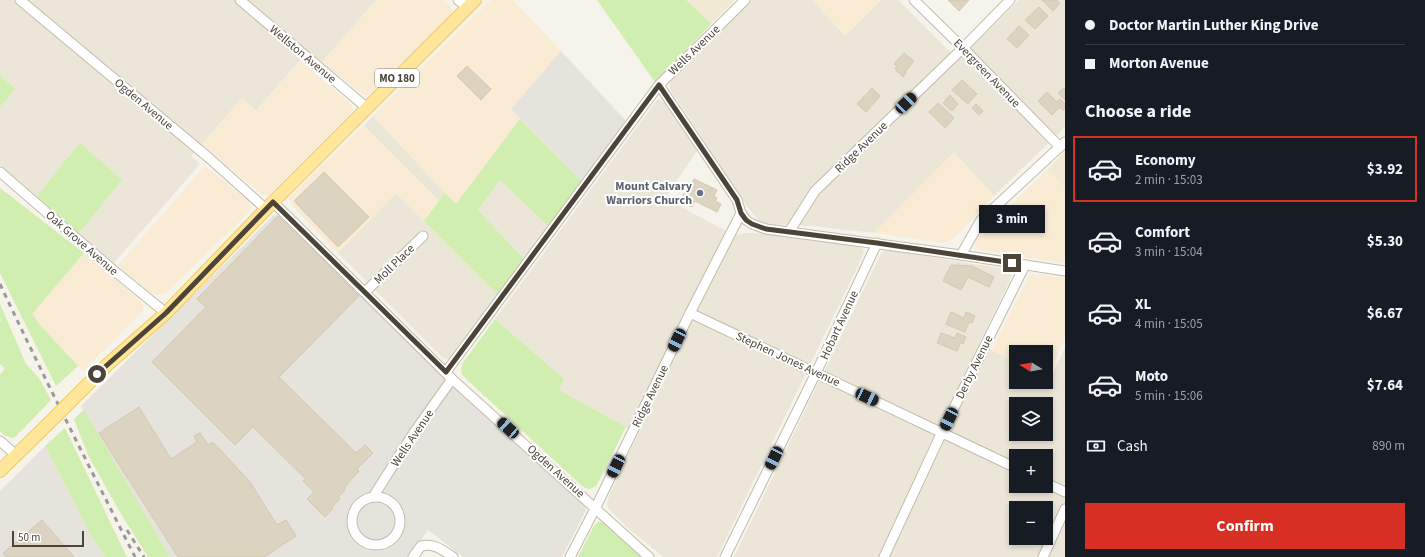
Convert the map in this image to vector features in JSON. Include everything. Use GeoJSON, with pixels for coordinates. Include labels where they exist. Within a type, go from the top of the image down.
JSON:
{"type":"FeatureCollection","features":[{"type":"Feature","properties":{"kind":"main road","name":"MO 180"},"geometry":{"type":"LineString","coordinates":[[0,471],[107,365],[166,313],[270,205],[367,108],[467,3]]}},
{"type":"Feature","properties":{"kind":"street","name":"Ogden Avenue"},"geometry":{"type":"LineString","coordinates":[[20,0],[209,158],[270,205],[366,292],[449,376],[596,507],[649,557]]}},
{"type":"Feature","properties":{"kind":"street","name":"Wellston Avenue"},"geometry":{"type":"LineString","coordinates":[[240,0],[367,108]]}},
{"type":"Feature","properties":{"kind":"street","name":"Wells Avenue"},"geometry":{"type":"LineString","coordinates":[[373,497],[449,376],[659,85],[746,0]]}},
{"type":"Feature","properties":{"kind":"street","name":"Evergreen Avenue"},"geometry":{"type":"LineString","coordinates":[[914,0],[1062,144]]}},
{"type":"Feature","properties":{"kind":"street","name":"Ridge Avenue"},"geometry":{"type":"LineString","coordinates":[[788,232],[815,191],[963,48],[1010,0]]}},
{"type":"Feature","properties":{"kind":"street"},"geometry":{"type":"LineString","coordinates":[[659,85],[737,200],[741,213],[752,224],[759,228],[877,243],[1065,271]]}},
{"type":"Feature","properties":{"kind":"street"},"geometry":{"type":"LineString","coordinates":[[961,255],[981,220],[1062,144]]}},
{"type":"Feature","properties":{"kind":"street","name":"Oak Grove Avenue"},"geometry":{"type":"LineString","coordinates":[[0,172],[112,269],[166,313]]}},
{"type":"Feature","properties":{"kind":"street","name":"Ridge Avenue"},"geometry":{"type":"LineString","coordinates":[[570,557],[741,213]]}},
{"type":"Feature","properties":{"kind":"street","name":"Moll Place"},"geometry":{"type":"LineString","coordinates":[[366,292],[423,236]]}},
{"type":"Feature","properties":{"kind":"street","name":"Hobart Avenue"},"geometry":{"type":"LineString","coordinates":[[725,557],[816,373],[877,243]]}},
{"type":"Feature","properties":{"kind":"street","name":"Derby Avenue"},"geometry":{"type":"LineString","coordinates":[[884,557],[942,432],[1025,265]]}},
{"type":"Feature","properties":{"kind":"street","name":"Stephen Jones Avenue"},"geometry":{"type":"LineString","coordinates":[[690,313],[1009,465]]}},
{"type":"Feature","properties":{"kind":"street"},"geometry":{"type":"LineString","coordinates":[[0,441],[16,455]]}},
{"type":"Feature","properties":{"kind":"street"},"geometry":{"type":"LineString","coordinates":[[1053,486],[1065,492]]}},
{"type":"Feature","properties":{"kind":"street"},"geometry":{"type":"LineString","coordinates":[[373,497],[380,497],[388,500],[394,505],[400,519],[396,534],[391,540],[376,546],[368,545],[355,535],[351,519],[358,504],[365,499],[373,497]]}},
{"type":"Feature","properties":{"kind":"street"},"geometry":{"type":"LineString","coordinates":[[1043,557],[1065,509]]}},
{"type":"Feature","properties":{"kind":"street"},"geometry":{"type":"LineString","coordinates":[[413,557],[421,546],[428,545],[437,546],[453,557]]}},
{"type":"Feature","properties":{"kind":"shaded area"},"geometry":{"type":"Polygon","coordinates":[[[0,0],[376,0],[322,62],[308,51],[256,111],[242,98],[191,156],[200,164],[114,263],[79,233],[122,180],[80,144],[37,196],[0,165],[0,107],[15,89],[0,75],[0,0]]]}},
{"type":"Feature","properties":{"kind":"shaded area"},"geometry":{"type":"Polygon","coordinates":[[[376,0],[443,0],[450,6],[452,11],[450,16],[367,96],[363,95],[322,62],[376,0]]]}},
{"type":"Feature","properties":{"kind":"shaded area"},"geometry":{"type":"Polygon","coordinates":[[[491,0],[513,0],[561,51],[511,109],[520,119],[456,205],[373,116],[491,0]]]}},
{"type":"Feature","properties":{"kind":"shaded area"},"geometry":{"type":"Polygon","coordinates":[[[686,0],[735,0],[711,24],[686,0]]]}},
{"type":"Feature","properties":{"kind":"shaded area"},"geometry":{"type":"Polygon","coordinates":[[[752,0],[812,0],[845,36],[881,0],[898,0],[958,60],[1019,0],[1065,0],[1065,127],[994,196],[954,152],[874,233],[811,226],[768,224],[760,222],[746,205],[670,89],[670,83],[673,77],[752,0]]]}},
{"type":"Feature","properties":{"kind":"shaded area"},"geometry":{"type":"Polygon","coordinates":[[[812,0],[881,0],[845,36],[812,0]]]}},
{"type":"Feature","properties":{"kind":"shaded area"},"geometry":{"type":"Polygon","coordinates":[[[561,51],[626,121],[581,181],[511,109],[561,51]]]}},
{"type":"Feature","properties":{"kind":"shaded area"},"geometry":{"type":"Polygon","coordinates":[[[300,61],[350,103],[353,107],[352,112],[270,194],[261,194],[202,144],[242,98],[257,111],[300,61]]]}},
{"type":"Feature","properties":{"kind":"shaded area"},"geometry":{"type":"Polygon","coordinates":[[[660,99],[667,104],[697,151],[665,198],[724,230],[738,235],[756,233],[859,246],[863,249],[864,253],[717,557],[664,557],[630,530],[608,508],[607,503],[609,496],[638,434],[559,390],[564,379],[495,319],[657,100],[660,99]]]}},
{"type":"Feature","properties":{"kind":"shaded area"},"geometry":{"type":"Polygon","coordinates":[[[373,116],[445,193],[439,201],[364,126],[373,116]]]}},
{"type":"Feature","properties":{"kind":"shaded area"},"geometry":{"type":"Polygon","coordinates":[[[364,126],[439,201],[424,221],[396,193],[338,253],[291,204],[290,199],[292,195],[364,126]]]}},
{"type":"Feature","properties":{"kind":"shaded area"},"geometry":{"type":"Polygon","coordinates":[[[1065,151],[1065,188],[1048,169],[1065,151]]]}},
{"type":"Feature","properties":{"kind":"shaded area"},"geometry":{"type":"Polygon","coordinates":[[[954,152],[994,196],[953,239],[944,243],[874,233],[954,152]]]}},
{"type":"Feature","properties":{"kind":"shaded area"},"geometry":{"type":"Polygon","coordinates":[[[205,166],[249,202],[251,207],[250,211],[166,293],[158,295],[151,293],[118,265],[205,166]]]}},
{"type":"Feature","properties":{"kind":"shaded area"},"geometry":{"type":"Polygon","coordinates":[[[1048,169],[1065,188],[1065,263],[981,250],[976,247],[975,243],[977,237],[1048,169]]]}},
{"type":"Feature","properties":{"kind":"shaded area"},"geometry":{"type":"Polygon","coordinates":[[[500,180],[548,226],[524,259],[478,210],[500,180]]]}},
{"type":"Feature","properties":{"kind":"shaded area"},"geometry":{"type":"Polygon","coordinates":[[[396,193],[497,294],[451,358],[443,358],[338,253],[396,193]]]}},
{"type":"Feature","properties":{"kind":"shaded area"},"geometry":{"type":"Polygon","coordinates":[[[277,214],[284,217],[438,370],[585,505],[586,510],[562,557],[463,557],[428,530],[408,557],[170,557],[81,406],[273,216],[277,214]]]}},
{"type":"Feature","properties":{"kind":"shaded area"},"geometry":{"type":"Polygon","coordinates":[[[886,250],[1006,269],[1010,272],[1011,278],[979,344],[1009,359],[1009,389],[1053,389],[1053,372],[1065,348],[1065,557],[734,557],[882,252],[886,250]]]}},
{"type":"Feature","properties":{"kind":"shaded area"},"geometry":{"type":"Polygon","coordinates":[[[84,253],[143,305],[142,312],[83,371],[40,325],[32,314],[84,253]]]}},
{"type":"Feature","properties":{"kind":"shaded area"},"geometry":{"type":"Polygon","coordinates":[[[1033,274],[1065,278],[1065,338],[1053,364],[1053,345],[1009,345],[1009,359],[992,351],[1029,276],[1033,274]]]}},
{"type":"Feature","properties":{"kind":"shaded area"},"geometry":{"type":"Polygon","coordinates":[[[45,446],[93,539],[105,557],[0,557],[0,491],[45,446]]]}},
{"type":"Feature","properties":{"kind":"green space"},"geometry":{"type":"Polygon","coordinates":[[[597,0],[686,0],[711,24],[655,82],[597,0]]]}},
{"type":"Feature","properties":{"kind":"green space"},"geometry":{"type":"Polygon","coordinates":[[[0,75],[15,89],[0,107],[0,75]]]}},
{"type":"Feature","properties":{"kind":"green space"},"geometry":{"type":"Polygon","coordinates":[[[520,119],[581,181],[548,226],[500,180],[478,210],[524,259],[497,294],[424,221],[445,193],[456,204],[520,119]]]}},
{"type":"Feature","properties":{"kind":"green space"},"geometry":{"type":"Polygon","coordinates":[[[80,143],[122,180],[79,233],[37,196],[80,143]]]}},
{"type":"Feature","properties":{"kind":"green space"},"geometry":{"type":"Polygon","coordinates":[[[0,188],[84,253],[32,314],[40,325],[78,366],[56,386],[0,273],[0,188]]]}},
{"type":"Feature","properties":{"kind":"green space"},"geometry":{"type":"Polygon","coordinates":[[[0,304],[26,364],[39,378],[51,400],[15,437],[11,438],[4,435],[0,431],[0,375],[5,368],[0,364],[0,304]]]}},
{"type":"Feature","properties":{"kind":"green space"},"geometry":{"type":"Polygon","coordinates":[[[495,319],[564,379],[559,390],[626,427],[596,486],[590,489],[585,488],[580,484],[462,375],[462,364],[495,319]]]}},
{"type":"Feature","properties":{"kind":"green space"},"geometry":{"type":"Polygon","coordinates":[[[84,410],[170,557],[148,557],[121,514],[88,455],[74,419],[84,410]]]}},
{"type":"Feature","properties":{"kind":"green space"},"geometry":{"type":"Polygon","coordinates":[[[65,428],[127,557],[105,557],[93,539],[45,446],[65,428]]]}},
{"type":"Feature","properties":{"kind":"green space"},"geometry":{"type":"Polygon","coordinates":[[[599,521],[615,531],[641,557],[578,557],[594,526],[599,521]]]}},
{"type":"Feature","properties":{"kind":"building"},"geometry":{"type":"Polygon","coordinates":[[[948,0],[969,0],[959,11],[948,0]]]}},
{"type":"Feature","properties":{"kind":"building"},"geometry":{"type":"Polygon","coordinates":[[[1042,0],[1056,0],[1060,3],[1053,11],[1042,0]]]}},
{"type":"Feature","properties":{"kind":"building"},"geometry":{"type":"Polygon","coordinates":[[[1039,7],[1048,16],[1035,29],[1025,20],[1039,7]]]}},
{"type":"Feature","properties":{"kind":"building"},"geometry":{"type":"Polygon","coordinates":[[[1019,26],[1029,35],[1017,48],[1007,39],[1019,26]]]}},
{"type":"Feature","properties":{"kind":"building"},"geometry":{"type":"Polygon","coordinates":[[[904,53],[914,61],[903,77],[895,69],[897,66],[894,64],[904,53]]]}},
{"type":"Feature","properties":{"kind":"building"},"geometry":{"type":"Polygon","coordinates":[[[467,66],[491,89],[481,100],[457,76],[467,66]]]}},
{"type":"Feature","properties":{"kind":"building"},"geometry":{"type":"Polygon","coordinates":[[[962,80],[977,94],[968,104],[952,90],[962,80]]]}},
{"type":"Feature","properties":{"kind":"building"},"geometry":{"type":"Polygon","coordinates":[[[872,88],[880,96],[866,112],[857,104],[872,88]]]}},
{"type":"Feature","properties":{"kind":"building"},"geometry":{"type":"Polygon","coordinates":[[[1064,88],[1065,89],[1065,100],[1058,93],[1064,88]]]}},
{"type":"Feature","properties":{"kind":"building"},"geometry":{"type":"Polygon","coordinates":[[[1047,92],[1057,102],[1060,99],[1065,104],[1065,108],[1063,110],[1060,107],[1052,115],[1038,101],[1047,92]]]}},
{"type":"Feature","properties":{"kind":"building"},"geometry":{"type":"Polygon","coordinates":[[[950,95],[958,104],[952,111],[943,103],[950,95]]]}},
{"type":"Feature","properties":{"kind":"building"},"geometry":{"type":"Polygon","coordinates":[[[938,103],[954,118],[945,128],[929,112],[938,103]]]}},
{"type":"Feature","properties":{"kind":"building"},"geometry":{"type":"Polygon","coordinates":[[[976,104],[983,111],[979,115],[972,108],[976,104]]]}},
{"type":"Feature","properties":{"kind":"building"},"geometry":{"type":"Polygon","coordinates":[[[324,172],[369,217],[338,247],[294,201],[324,172]]]}},
{"type":"Feature","properties":{"kind":"building","name":"Mount Calvary Warriors Church"},"geometry":{"type":"Polygon","coordinates":[[[694,179],[717,190],[714,196],[717,198],[715,201],[721,204],[717,212],[695,201],[692,207],[680,201],[694,179]]]}},
{"type":"Feature","properties":{"kind":"building"},"geometry":{"type":"Polygon","coordinates":[[[278,216],[359,296],[279,377],[356,453],[365,445],[373,453],[357,469],[359,471],[344,488],[345,490],[338,497],[340,499],[325,517],[307,499],[314,492],[303,481],[306,479],[253,427],[235,445],[152,362],[206,307],[197,299],[278,216]]]}},
{"type":"Feature","properties":{"kind":"building"},"geometry":{"type":"Polygon","coordinates":[[[951,265],[972,266],[994,277],[989,287],[968,277],[961,290],[943,281],[951,265]]]}},
{"type":"Feature","properties":{"kind":"building"},"geometry":{"type":"Polygon","coordinates":[[[951,312],[964,318],[966,312],[975,316],[972,323],[969,322],[965,332],[946,324],[951,312]]]}},
{"type":"Feature","properties":{"kind":"building"},"geometry":{"type":"Polygon","coordinates":[[[941,333],[955,338],[957,333],[966,337],[963,344],[961,342],[957,351],[937,343],[941,333]]]}},
{"type":"Feature","properties":{"kind":"building"},"geometry":{"type":"Polygon","coordinates":[[[139,407],[171,459],[197,442],[194,436],[200,433],[208,445],[213,442],[250,482],[277,525],[286,520],[296,536],[264,557],[178,557],[99,433],[139,407]]]}},
{"type":"Feature","properties":{"kind":"building"},"geometry":{"type":"Polygon","coordinates":[[[42,520],[74,557],[6,557],[3,553],[42,520]]]}},
{"type":"Feature","properties":{"kind":"railway"},"geometry":{"type":"LineString","coordinates":[[0,284],[49,387],[135,557]]}},
{"type":"Feature","properties":{"kind":"railway"},"geometry":{"type":"LineString","coordinates":[[127,530],[144,557]]}},
{"type":"Feature","properties":{"kind":"place","name":"Mount Calvary Warriors Church"},"geometry":{"type":"Point","coordinates":[700,193]}},
{"type":"Feature","properties":{"kind":"route"},"geometry":{"type":"LineString","coordinates":[[97,374],[166,313],[273,202],[446,372],[659,85],[737,200],[741,213],[746,220],[759,228],[877,243],[1012,263]]}}]}
